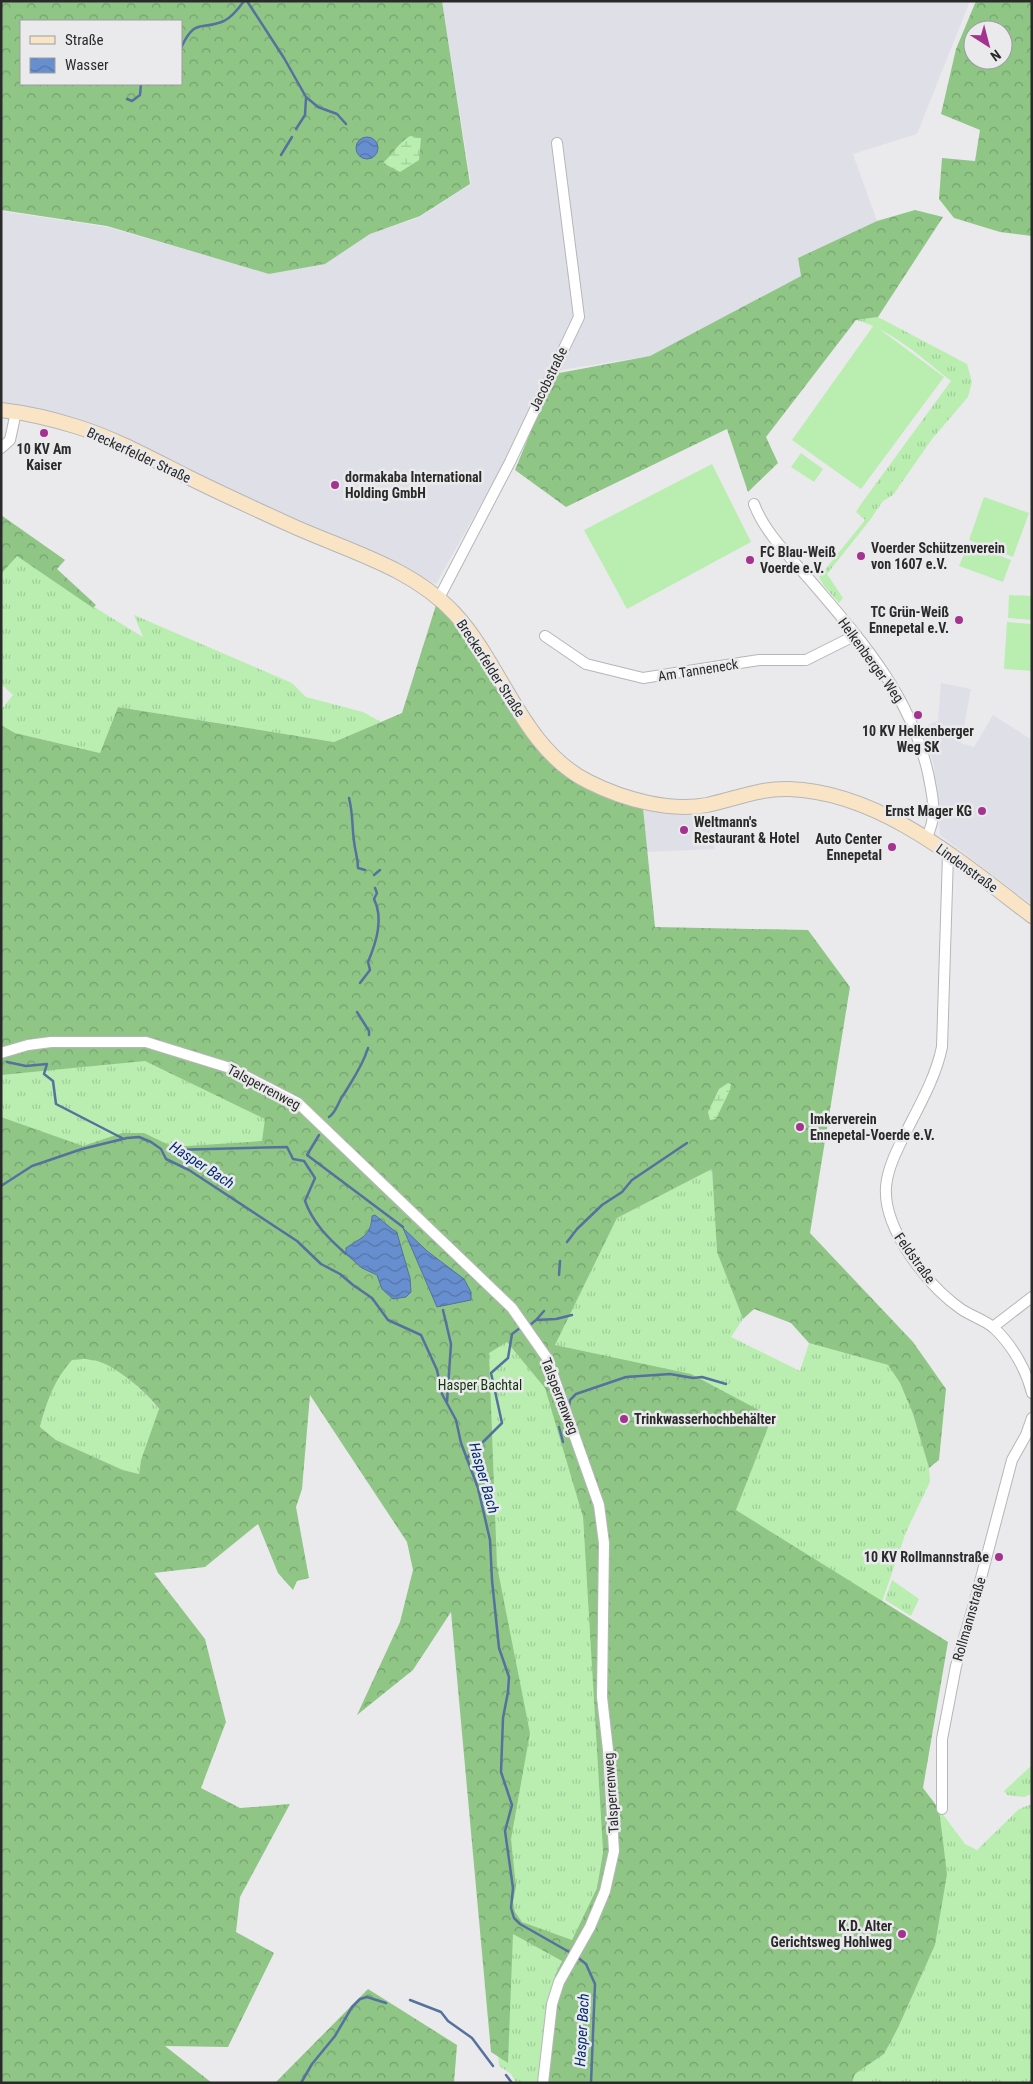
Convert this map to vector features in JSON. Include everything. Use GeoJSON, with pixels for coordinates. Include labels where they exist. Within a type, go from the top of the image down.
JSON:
{"type":"FeatureCollection","features":[{"type":"Feature","properties":{"kind":"main road","name":"Breckerfelder Straße"},"geometry":{"type":"LineString","coordinates":[[1,410],[78,427],[106,437],[290,525],[399,572],[423,586],[438,598],[465,626],[536,736],[562,764],[593,784],[639,799],[686,807],[704,805],[769,790],[803,790],[848,799],[900,823]]}},
{"type":"Feature","properties":{"kind":"main road","name":"Lindenstraße"},"geometry":{"type":"LineString","coordinates":[[900,823],[948,854],[1032,916]]}},
{"type":"Feature","properties":{"kind":"street","name":"Jacobstraße"},"geometry":{"type":"LineString","coordinates":[[438,598],[510,462],[579,317],[558,143]]}},
{"type":"Feature","properties":{"kind":"street"},"geometry":{"type":"LineString","coordinates":[[1,448],[10,440],[16,412]]}},
{"type":"Feature","properties":{"kind":"street","name":"Helkenberger Weg"},"geometry":{"type":"LineString","coordinates":[[754,504],[759,518],[856,635],[908,712],[920,742],[933,795],[934,824],[926,839]]}},
{"type":"Feature","properties":{"kind":"street","name":"Am Tanneneck"},"geometry":{"type":"LineString","coordinates":[[545,636],[586,664],[643,678],[759,660],[806,660],[856,635]]}},
{"type":"Feature","properties":{"kind":"street","name":"Feldstraße"},"geometry":{"type":"LineString","coordinates":[[948,854],[942,1047],[935,1071],[889,1169],[886,1203],[896,1233],[913,1259],[940,1292],[961,1309],[993,1327],[1016,1355],[1032,1393]]}},
{"type":"Feature","properties":{"kind":"street","name":"Talsperrenweg"},"geometry":{"type":"LineString","coordinates":[[1,1053],[28,1045],[51,1042],[146,1042],[230,1068],[298,1103],[512,1308],[547,1358],[599,1505],[604,1543],[602,1697],[609,1759],[614,1851],[605,1891],[590,1927],[559,1982],[552,2004],[543,2083]]}},
{"type":"Feature","properties":{"kind":"street"},"geometry":{"type":"LineString","coordinates":[[993,1327],[1032,1297]]}},
{"type":"Feature","properties":{"kind":"street"},"geometry":{"type":"LineString","coordinates":[[1029,1436],[1032,1418]]}},
{"type":"Feature","properties":{"kind":"street","name":"Rollmannstraße"},"geometry":{"type":"LineString","coordinates":[[942,1809],[940,1765],[942,1739],[956,1666],[1012,1460],[1029,1436]]}},
{"type":"Feature","properties":{"kind":"shaded area"},"geometry":{"type":"Polygon","coordinates":[[[442,1],[970,1],[917,134],[853,154],[877,221],[798,258],[801,276],[650,356],[548,372],[496,477],[436,584],[134,444],[1,403],[1,211],[107,227],[270,274],[325,264],[372,233],[420,217],[471,184],[442,1]]]}},
{"type":"Feature","properties":{"kind":"shaded area"},"geometry":{"type":"Polygon","coordinates":[[[941,683],[971,689],[961,743],[974,747],[993,715],[1032,740],[1032,905],[940,835],[934,766],[923,727],[938,721],[941,683]]]}},
{"type":"Feature","properties":{"kind":"shaded area"},"geometry":{"type":"Polygon","coordinates":[[[643,808],[679,814],[706,812],[715,849],[647,852],[643,808]]]}},
{"type":"Feature","properties":{"kind":"green space"},"geometry":{"type":"Polygon","coordinates":[[[1,1],[442,1],[470,184],[420,216],[370,234],[325,264],[269,274],[107,226],[1,210],[1,1]]]}},
{"type":"Feature","properties":{"kind":"green space"},"geometry":{"type":"Polygon","coordinates":[[[976,1],[1032,1],[1032,236],[1000,232],[954,218],[939,199],[942,158],[975,161],[980,130],[941,114],[956,49],[963,32],[963,70],[1013,70],[1013,20],[968,20],[976,1]]]}},
{"type":"Feature","properties":{"kind":"green space"},"geometry":{"type":"Polygon","coordinates":[[[410,136],[421,138],[419,160],[400,172],[383,163],[402,142],[410,136]]]}},
{"type":"Feature","properties":{"kind":"green space"},"geometry":{"type":"Polygon","coordinates":[[[915,210],[943,217],[878,317],[856,320],[766,437],[778,463],[748,492],[727,429],[566,507],[515,470],[554,374],[650,356],[801,276],[798,258],[877,221],[915,210]]]}},
{"type":"Feature","properties":{"kind":"green space"},"geometry":{"type":"Polygon","coordinates":[[[878,317],[967,364],[972,382],[968,397],[932,439],[893,495],[883,501],[827,574],[843,598],[839,603],[824,586],[819,577],[865,520],[856,512],[951,381],[918,354],[894,338],[856,320],[878,317]]]}},
{"type":"Feature","properties":{"kind":"green space"},"geometry":{"type":"Polygon","coordinates":[[[874,325],[944,377],[861,489],[792,440],[874,325]]]}},
{"type":"Feature","properties":{"kind":"green space"},"geometry":{"type":"Polygon","coordinates":[[[801,453],[823,469],[814,482],[791,467],[801,453]]]}},
{"type":"Feature","properties":{"kind":"green space"},"geometry":{"type":"Polygon","coordinates":[[[712,464],[751,542],[627,609],[584,530],[712,464]]]}},
{"type":"Feature","properties":{"kind":"green space"},"geometry":{"type":"Polygon","coordinates":[[[984,497],[1029,513],[1013,557],[969,540],[984,497]]]}},
{"type":"Feature","properties":{"kind":"green space"},"geometry":{"type":"Polygon","coordinates":[[[1,515],[65,560],[57,569],[96,605],[93,608],[17,556],[1,574],[1,515]]]}},
{"type":"Feature","properties":{"kind":"green space"},"geometry":{"type":"Polygon","coordinates":[[[968,544],[1011,560],[1003,582],[959,566],[968,544]]]}},
{"type":"Feature","properties":{"kind":"green space"},"geometry":{"type":"Polygon","coordinates":[[[17,555],[93,608],[143,637],[134,615],[292,683],[306,697],[363,712],[381,722],[334,742],[118,707],[100,753],[15,733],[1,725],[1,710],[13,695],[1,684],[1,574],[17,555]]]}},
{"type":"Feature","properties":{"kind":"green space"},"geometry":{"type":"Polygon","coordinates":[[[1009,595],[1032,596],[1032,620],[1008,618],[1009,595]]]}},
{"type":"Feature","properties":{"kind":"green space"},"geometry":{"type":"Polygon","coordinates":[[[437,602],[477,648],[558,768],[593,791],[643,808],[655,927],[808,930],[850,987],[810,1233],[913,1342],[946,1389],[939,1460],[929,1468],[913,1414],[900,1383],[888,1365],[809,1343],[791,1323],[754,1309],[743,1319],[717,1252],[712,1169],[617,1218],[555,1345],[691,1374],[772,1417],[736,1510],[948,1642],[923,1788],[939,1809],[947,1874],[935,1945],[898,2028],[884,2054],[855,2074],[852,2083],[541,2083],[541,2068],[555,1975],[562,1961],[513,1934],[508,2063],[491,2052],[451,1612],[413,1670],[357,1715],[400,1622],[413,1570],[407,1542],[310,1395],[302,1489],[296,1507],[309,1578],[297,1581],[293,1590],[278,1573],[258,1524],[205,1567],[154,1573],[205,1639],[226,1722],[201,1788],[240,1808],[290,1804],[240,1897],[236,1932],[274,1953],[228,2047],[165,2046],[212,2083],[1,2083],[1,1117],[83,1146],[122,1133],[144,1133],[173,1147],[262,1141],[265,1119],[145,1061],[1,1075],[1,725],[15,733],[100,753],[118,707],[334,742],[402,713],[437,602]],[[507,1342],[489,1353],[497,1566],[530,1733],[511,1839],[516,1887],[513,1902],[515,1912],[522,1922],[572,1940],[597,1888],[603,1852],[583,1517],[545,1388],[507,1342]],[[84,1359],[72,1360],[60,1375],[48,1400],[40,1427],[56,1440],[123,1470],[139,1474],[141,1460],[159,1409],[141,1389],[116,1370],[100,1362],[84,1359]]]}},
{"type":"Feature","properties":{"kind":"green space"},"geometry":{"type":"Polygon","coordinates":[[[1007,622],[1032,624],[1032,671],[1004,669],[1007,622]]]}},
{"type":"Feature","properties":{"kind":"green space","name":"Hasper Bachtal"},"geometry":{"type":"Polygon","coordinates":[[[140,1056],[226,1083],[538,1357],[583,1517],[603,1852],[597,1888],[555,1975],[541,2068],[541,2083],[516,2083],[511,2074],[499,2066],[455,1508],[1,1121],[1,1067],[140,1056]]]}},
{"type":"Feature","properties":{"kind":"green space"},"geometry":{"type":"Polygon","coordinates":[[[728,1083],[731,1084],[730,1090],[716,1119],[710,1120],[708,1112],[719,1089],[728,1083]]]}},
{"type":"Feature","properties":{"kind":"green space"},"geometry":{"type":"Polygon","coordinates":[[[712,1169],[717,1252],[743,1319],[731,1337],[800,1371],[809,1343],[888,1365],[900,1383],[913,1414],[929,1468],[930,1482],[906,1532],[882,1602],[736,1510],[771,1417],[554,1346],[617,1218],[712,1169]]]}},
{"type":"Feature","properties":{"kind":"green space"},"geometry":{"type":"Polygon","coordinates":[[[72,1359],[86,1359],[108,1365],[141,1389],[159,1410],[141,1460],[139,1474],[123,1470],[56,1440],[40,1427],[56,1383],[72,1359]]]}},
{"type":"Feature","properties":{"kind":"green space"},"geometry":{"type":"Polygon","coordinates":[[[892,1580],[919,1599],[911,1616],[885,1600],[892,1580]]]}},
{"type":"Feature","properties":{"kind":"green space"},"geometry":{"type":"Polygon","coordinates":[[[1032,1765],[1032,1794],[1024,1797],[1007,1795],[1004,1791],[1032,1765]]]}},
{"type":"Feature","properties":{"kind":"green space"},"geometry":{"type":"Polygon","coordinates":[[[1032,1804],[1032,2083],[852,2083],[855,2074],[884,2054],[898,2028],[935,1945],[939,1809],[965,1844],[977,1850],[1019,1809],[1032,1804]]]}},
{"type":"Feature","properties":{"kind":"green space"},"geometry":{"type":"Polygon","coordinates":[[[368,1989],[457,2045],[454,2083],[275,2083],[368,1989]]]}},
{"type":"Feature","properties":{"kind":"water"},"geometry":{"type":"Polygon","coordinates":[[[367,137],[375,140],[378,148],[375,156],[367,159],[359,156],[356,148],[359,140],[367,137]]]}},
{"type":"Feature","properties":{"kind":"water"},"geometry":{"type":"Polygon","coordinates":[[[375,1215],[397,1233],[410,1278],[411,1292],[406,1297],[393,1299],[382,1289],[377,1275],[362,1268],[346,1254],[346,1248],[368,1232],[372,1216],[375,1215]]]}},
{"type":"Feature","properties":{"kind":"water"},"geometry":{"type":"Polygon","coordinates":[[[403,1228],[427,1251],[464,1279],[471,1292],[471,1300],[437,1307],[403,1228]]]}},
{"type":"Feature","properties":{"kind":"waterway"},"geometry":{"type":"LineString","coordinates":[[182,46],[190,32],[195,28],[224,21],[233,15],[244,1]]}},
{"type":"Feature","properties":{"kind":"waterway"},"geometry":{"type":"LineString","coordinates":[[247,1],[284,58],[306,97],[318,107],[337,114],[346,124]]}},
{"type":"Feature","properties":{"kind":"waterway"},"geometry":{"type":"LineString","coordinates":[[127,99],[132,101],[140,95],[141,85]]}},
{"type":"Feature","properties":{"kind":"waterway"},"geometry":{"type":"LineString","coordinates":[[296,129],[305,115],[306,98]]}},
{"type":"Feature","properties":{"kind":"waterway"},"geometry":{"type":"LineString","coordinates":[[281,155],[292,137]]}},
{"type":"Feature","properties":{"kind":"waterway"},"geometry":{"type":"LineString","coordinates":[[349,798],[358,868],[365,870]]}},
{"type":"Feature","properties":{"kind":"waterway"},"geometry":{"type":"LineString","coordinates":[[374,875],[380,870]]}},
{"type":"Feature","properties":{"kind":"waterway"},"geometry":{"type":"LineString","coordinates":[[360,983],[370,970],[368,962],[378,931],[379,923],[374,899],[377,893],[375,888]]}},
{"type":"Feature","properties":{"kind":"waterway"},"geometry":{"type":"LineString","coordinates":[[357,1012],[369,1031],[369,1035]]}},
{"type":"Feature","properties":{"kind":"waterway"},"geometry":{"type":"LineString","coordinates":[[329,1117],[358,1072],[368,1048]]}},
{"type":"Feature","properties":{"kind":"waterway"},"geometry":{"type":"LineString","coordinates":[[7,1062],[26,1066],[47,1064],[44,1074],[53,1081],[56,1104],[122,1138]]}},
{"type":"Feature","properties":{"kind":"waterway"},"geometry":{"type":"LineString","coordinates":[[319,1135],[307,1155],[403,1227]]}},
{"type":"Feature","properties":{"kind":"waterway","name":"Hasper Bach"},"geometry":{"type":"LineString","coordinates":[[1,1186],[32,1166],[82,1149],[139,1137],[161,1149],[166,1159],[189,1170],[297,1241],[321,1264],[340,1274],[372,1298],[388,1320],[421,1335],[437,1370],[442,1394],[456,1420],[461,1443],[478,1488],[490,1540],[499,1648],[509,1677],[503,1718],[501,1772],[512,1805],[505,1831],[513,1888],[511,1908],[514,1918],[520,1924],[571,1953]]}},
{"type":"Feature","properties":{"kind":"waterway"},"geometry":{"type":"LineString","coordinates":[[567,1242],[577,1229],[602,1205],[622,1192],[632,1180],[687,1143]]}},
{"type":"Feature","properties":{"kind":"waterway"},"geometry":{"type":"LineString","coordinates":[[173,1150],[287,1147],[293,1159],[304,1161],[315,1178],[305,1201],[308,1209],[327,1236],[346,1254]]}},
{"type":"Feature","properties":{"kind":"waterway"},"geometry":{"type":"LineString","coordinates":[[559,1275],[560,1261]]}},
{"type":"Feature","properties":{"kind":"waterway"},"geometry":{"type":"LineString","coordinates":[[443,1310],[451,1344],[447,1402]]}},
{"type":"Feature","properties":{"kind":"waterway"},"geometry":{"type":"LineString","coordinates":[[537,1319],[544,1311]]}},
{"type":"Feature","properties":{"kind":"waterway"},"geometry":{"type":"LineString","coordinates":[[530,1325],[536,1320],[556,1319],[572,1315]]}},
{"type":"Feature","properties":{"kind":"waterway"},"geometry":{"type":"LineString","coordinates":[[467,1458],[502,1423],[491,1373],[508,1358],[512,1334],[520,1328]]}},
{"type":"Feature","properties":{"kind":"waterway"},"geometry":{"type":"LineString","coordinates":[[569,1406],[570,1400],[576,1394],[626,1377],[670,1374],[693,1378],[702,1377],[726,1384]]}},
{"type":"Feature","properties":{"kind":"waterway"},"geometry":{"type":"LineString","coordinates":[[559,1427],[563,1442]]}},
{"type":"Feature","properties":{"kind":"waterway","name":"Hasper Bach"},"geometry":{"type":"LineString","coordinates":[[576,1956],[586,1964],[595,1984],[591,2083]]}},
{"type":"Feature","properties":{"kind":"waterway"},"geometry":{"type":"LineString","coordinates":[[301,2083],[312,2064],[335,2036],[352,2007],[360,1999],[367,1997],[386,2003]]}},
{"type":"Feature","properties":{"kind":"waterway"},"geometry":{"type":"LineString","coordinates":[[410,2000],[441,2012],[448,2021],[472,2038],[493,2066]]}},
{"type":"Feature","properties":{"kind":"waterway"},"geometry":{"type":"LineString","coordinates":[[506,2075],[512,2083]]}},
{"type":"Feature","properties":{"kind":"place","name":"10 KV Am Kaiser"},"geometry":{"type":"Point","coordinates":[44,433]}},
{"type":"Feature","properties":{"kind":"place","name":"dormakaba International Holding GmbH"},"geometry":{"type":"Point","coordinates":[335,485]}},
{"type":"Feature","properties":{"kind":"place","name":"Voerder Schützenverein von 1607 e.V."},"geometry":{"type":"Point","coordinates":[861,556]}},
{"type":"Feature","properties":{"kind":"place","name":"FC Blau-Weiß Voerde e.V."},"geometry":{"type":"Point","coordinates":[750,560]}},
{"type":"Feature","properties":{"kind":"place","name":"TC Grün-Weiß Ennepetal e.V."},"geometry":{"type":"Point","coordinates":[959,620]}},
{"type":"Feature","properties":{"kind":"place","name":"10 KV Helkenberger Weg SK"},"geometry":{"type":"Point","coordinates":[918,715]}},
{"type":"Feature","properties":{"kind":"place","name":"Ernst Mager KG"},"geometry":{"type":"Point","coordinates":[982,811]}},
{"type":"Feature","properties":{"kind":"place","name":"Weltmann's Restaurant & Hotel"},"geometry":{"type":"Point","coordinates":[684,830]}},
{"type":"Feature","properties":{"kind":"place","name":"Auto Center Ennepetal"},"geometry":{"type":"Point","coordinates":[892,847]}},
{"type":"Feature","properties":{"kind":"place","name":"Imkerverein Ennepetal-Voerde e.V."},"geometry":{"type":"Point","coordinates":[800,1127]}},
{"type":"Feature","properties":{"kind":"place","name":"Trinkwasserhochbehälter"},"geometry":{"type":"Point","coordinates":[624,1419]}},
{"type":"Feature","properties":{"kind":"place","name":"10 KV Rollmannstraße"},"geometry":{"type":"Point","coordinates":[999,1557]}},
{"type":"Feature","properties":{"kind":"place","name":"K.D. Alter Gerichtsweg Hohlweg"},"geometry":{"type":"Point","coordinates":[902,1934]}}]}
